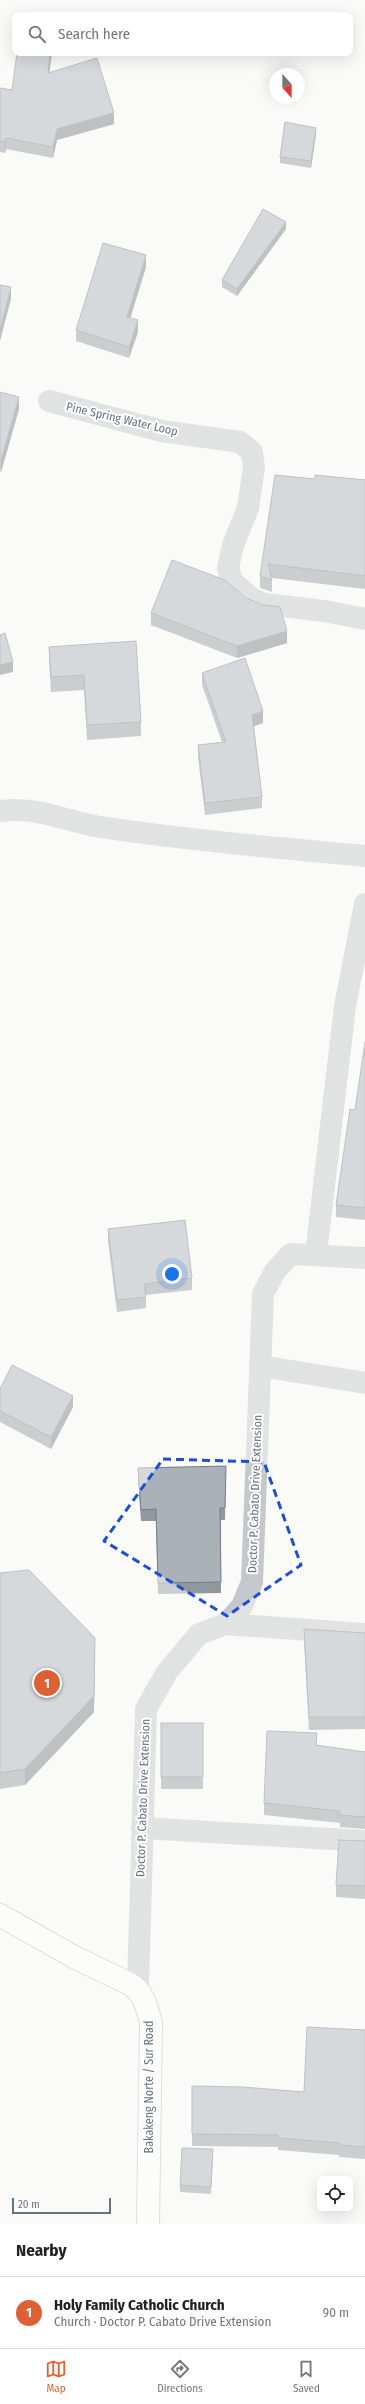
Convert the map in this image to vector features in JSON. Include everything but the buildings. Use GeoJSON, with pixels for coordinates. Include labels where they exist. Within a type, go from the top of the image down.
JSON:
{"type":"FeatureCollection","features":[{"type":"Feature","properties":{"kind":"main road"},"geometry":{"type":"LineString","coordinates":[[0,1915],[74,1957],[138,1989]]}},
{"type":"Feature","properties":{"kind":"main road","name":"Bakakeng Norte / Sur Road"},"geometry":{"type":"LineString","coordinates":[[138,1989],[146,2004],[151,2023],[148,2224]]}},
{"type":"Feature","properties":{"kind":"street","name":"Pine Spring Water Loop"},"geometry":{"type":"LineString","coordinates":[[49,402],[162,431],[240,442],[252,452],[254,467],[248,508],[233,545],[228,568],[232,581],[251,598],[265,604],[324,610],[365,619]]}},
{"type":"Feature","properties":{"kind":"street"},"geometry":{"type":"LineString","coordinates":[[0,811],[18,809],[37,810],[99,826],[240,844],[365,856]]}},
{"type":"Feature","properties":{"kind":"street"},"geometry":{"type":"LineString","coordinates":[[316,1254],[345,1006],[365,904]]}},
{"type":"Feature","properties":{"kind":"street","name":"Doctor P. Cabato Drive Extension"},"geometry":{"type":"LineString","coordinates":[[138,1989],[146,1709],[167,1672],[198,1634],[226,1624],[242,1606],[252,1582],[263,1294],[275,1271],[290,1254],[316,1254],[365,1258]]}},
{"type":"Feature","properties":{"kind":"street"},"geometry":{"type":"LineString","coordinates":[[260,1366],[365,1383]]}},
{"type":"Feature","properties":{"kind":"street"},"geometry":{"type":"LineString","coordinates":[[226,1624],[365,1634]]}},
{"type":"Feature","properties":{"kind":"street"},"geometry":{"type":"LineString","coordinates":[[142,1828],[365,1841]]}},
{"type":"Feature","properties":{"kind":"highlighted area"},"geometry":{"type":"Polygon","coordinates":[[[163,1459],[264,1462],[301,1565],[227,1616],[104,1541],[163,1459]]]}},
{"type":"Feature","properties":{"kind":"place","name":"Holy Family Catholic Church"},"geometry":{"type":"Point","coordinates":[47,1683]}}]}
